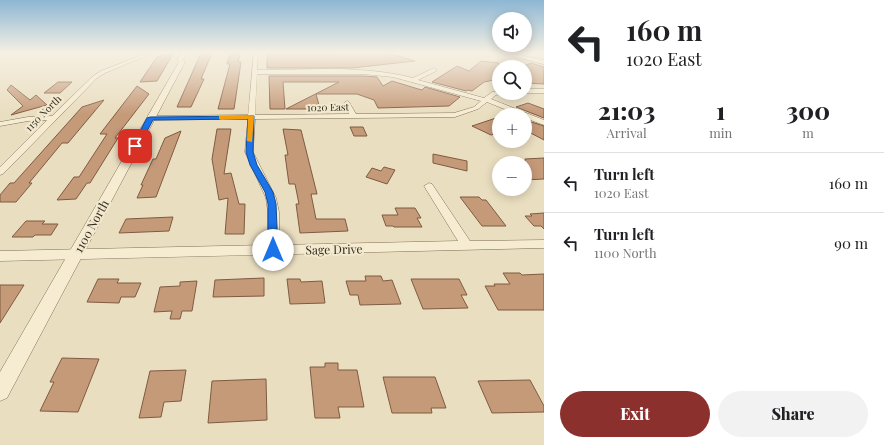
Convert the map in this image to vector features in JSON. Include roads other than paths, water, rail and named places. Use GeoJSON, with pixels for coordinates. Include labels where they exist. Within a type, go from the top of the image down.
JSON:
{"type":"FeatureCollection","features":[{"type":"Feature","properties":{"kind":"street","name":"1150 North"},"geometry":{"type":"LineString","coordinates":[[0,172],[95,77],[102,73]]}},
{"type":"Feature","properties":{"kind":"street","name":"1100 North"},"geometry":{"type":"LineString","coordinates":[[0,391],[176,73]]}},
{"type":"Feature","properties":{"kind":"street"},"geometry":{"type":"LineString","coordinates":[[254,73],[249,152],[254,165],[269,192],[272,204],[273,250]]}},
{"type":"Feature","properties":{"kind":"street"},"geometry":{"type":"LineString","coordinates":[[379,73],[414,80],[485,100],[511,108],[544,123]]}},
{"type":"Feature","properties":{"kind":"street"},"geometry":{"type":"LineString","coordinates":[[414,80],[428,73]]}},
{"type":"Feature","properties":{"kind":"street"},"geometry":{"type":"LineString","coordinates":[[532,91],[544,91]]}},
{"type":"Feature","properties":{"kind":"street","name":"1020 East"},"geometry":{"type":"LineString","coordinates":[[150,118],[455,115],[476,108],[492,95]]}},
{"type":"Feature","properties":{"kind":"street"},"geometry":{"type":"LineString","coordinates":[[347,103],[354,116]]}},
{"type":"Feature","properties":{"kind":"street"},"geometry":{"type":"LineString","coordinates":[[0,124],[28,119],[54,118]]}},
{"type":"Feature","properties":{"kind":"street"},"geometry":{"type":"LineString","coordinates":[[430,186],[466,246]]}},
{"type":"Feature","properties":{"kind":"street","name":"Sage Drive"},"geometry":{"type":"LineString","coordinates":[[0,256],[544,244]]}}]}
